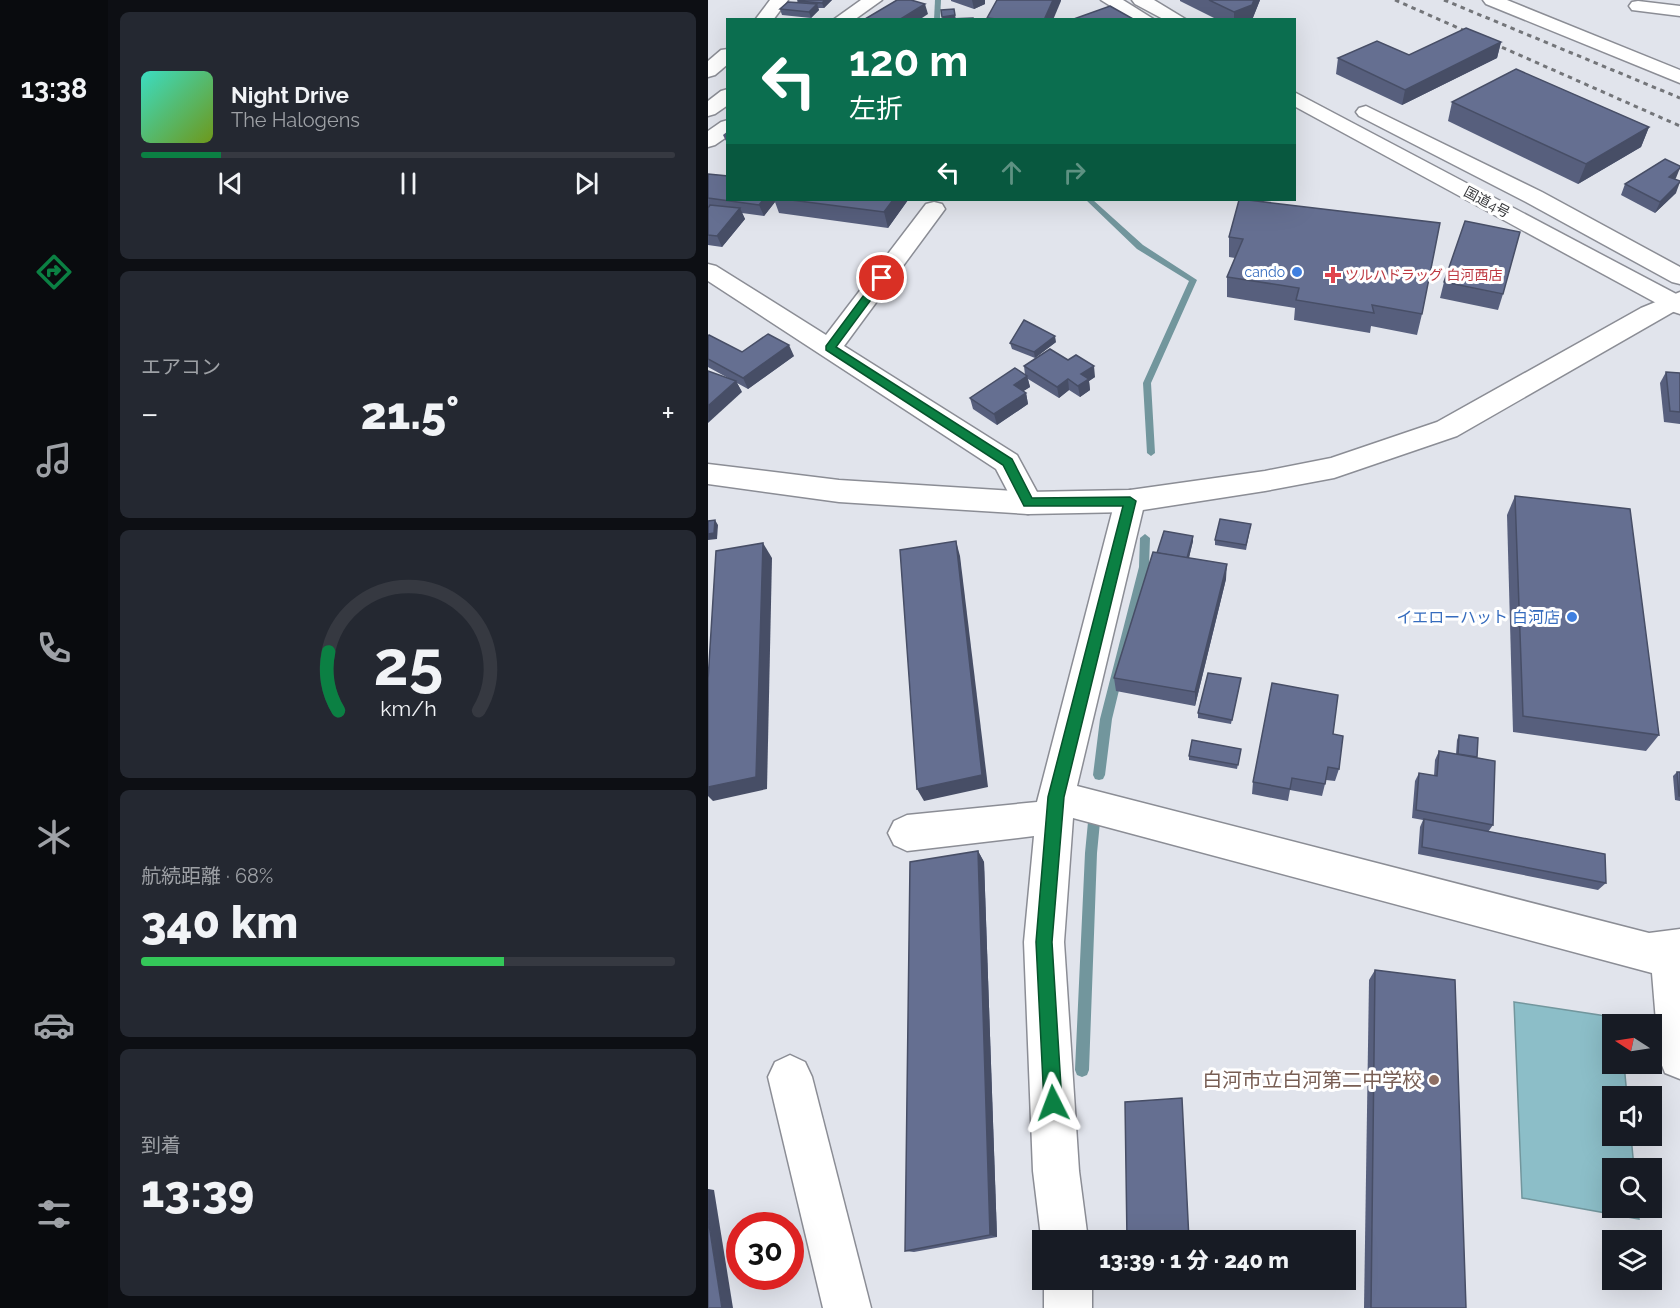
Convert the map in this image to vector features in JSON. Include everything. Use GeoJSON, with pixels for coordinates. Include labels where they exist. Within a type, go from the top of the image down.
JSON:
{"type":"FeatureCollection","features":[{"type":"Feature","properties":{"kind":"main road"},"geometry":{"type":"LineString","coordinates":[[765,18],[779,0]]}},
{"type":"Feature","properties":{"kind":"main road"},"geometry":{"type":"LineString","coordinates":[[844,18],[873,0]]}},
{"type":"Feature","properties":{"kind":"main road"},"geometry":{"type":"LineString","coordinates":[[1110,0],[1143,18]]}},
{"type":"Feature","properties":{"kind":"main road"},"geometry":{"type":"LineString","coordinates":[[1141,0],[1175,18]]}},
{"type":"Feature","properties":{"kind":"main road"},"geometry":{"type":"LineString","coordinates":[[1492,0],[1680,77]]}},
{"type":"Feature","properties":{"kind":"main road"},"geometry":{"type":"LineString","coordinates":[[1638,6],[1680,11]]}},
{"type":"Feature","properties":{"kind":"main road"},"geometry":{"type":"LineString","coordinates":[[708,71],[726,56]]}},
{"type":"Feature","properties":{"kind":"main road","name":"国道4号"},"geometry":{"type":"LineString","coordinates":[[1296,79],[1534,197],[1678,296]]}},
{"type":"Feature","properties":{"kind":"main road"},"geometry":{"type":"LineString","coordinates":[[708,110],[726,96]]}},
{"type":"Feature","properties":{"kind":"main road","name":"国道4号"},"geometry":{"type":"LineString","coordinates":[[1296,99],[1678,296]]}},
{"type":"Feature","properties":{"kind":"main road"},"geometry":{"type":"LineString","coordinates":[[708,141],[726,128]]}},
{"type":"Feature","properties":{"kind":"main road"},"geometry":{"type":"LineString","coordinates":[[829,348],[934,208]]}},
{"type":"Feature","properties":{"kind":"main road"},"geometry":{"type":"LineString","coordinates":[[708,271],[1007,462],[1028,503]]}},
{"type":"Feature","properties":{"kind":"main road"},"geometry":{"type":"LineString","coordinates":[[708,474],[840,491],[1028,503],[1130,501],[1334,468],[1447,429],[1678,296]]}},
{"type":"Feature","properties":{"kind":"main road"},"geometry":{"type":"LineString","coordinates":[[1063,1230],[1056,1172],[1044,942],[1055,807],[1130,501]]}},
{"type":"Feature","properties":{"kind":"main road"},"geometry":{"type":"LineString","coordinates":[[907,833],[1055,807],[1649,954],[1675,950],[1680,1058]]}},
{"type":"Feature","properties":{"kind":"main road"},"geometry":{"type":"LineString","coordinates":[[790,1077],[847,1308]]}},
{"type":"Feature","properties":{"kind":"main road"},"geometry":{"type":"LineString","coordinates":[[1068,1290],[1068,1308]]}},
{"type":"Feature","properties":{"kind":"water"},"geometry":{"type":"Polygon","coordinates":[[[1514,1002],[1602,1015],[1602,1074],[1625,1074],[1626,1086],[1602,1086],[1602,1146],[1632,1146],[1633,1158],[1602,1158],[1602,1212],[1522,1198],[1514,1002]]]}},
{"type":"Feature","properties":{"kind":"building"},"geometry":{"type":"Polygon","coordinates":[[[798,0],[825,0],[822,3],[798,0]]]}},
{"type":"Feature","properties":{"kind":"building"},"geometry":{"type":"Polygon","coordinates":[[[897,0],[911,0],[925,4],[902,18],[867,18],[897,0]]]}},
{"type":"Feature","properties":{"kind":"building"},"geometry":{"type":"Polygon","coordinates":[[[997,0],[1053,0],[1045,18],[987,18],[997,0]]]}},
{"type":"Feature","properties":{"kind":"building"},"geometry":{"type":"Polygon","coordinates":[[[1209,0],[1254,0],[1252,5],[1234,12],[1209,0]]]}},
{"type":"Feature","properties":{"kind":"building"},"geometry":{"type":"Polygon","coordinates":[[[788,2],[817,4],[809,12],[780,9],[788,2]]]}},
{"type":"Feature","properties":{"kind":"building"},"geometry":{"type":"Polygon","coordinates":[[[1110,6],[1131,18],[1077,18],[1110,6]]]}},
{"type":"Feature","properties":{"kind":"building"},"geometry":{"type":"Polygon","coordinates":[[[954,9],[955,15],[942,17],[941,10],[954,9]]]}},
{"type":"Feature","properties":{"kind":"building"},"geometry":{"type":"Polygon","coordinates":[[[1466,28],[1501,42],[1405,90],[1338,58],[1377,41],[1409,55],[1466,28]]]}},
{"type":"Feature","properties":{"kind":"building"},"geometry":{"type":"Polygon","coordinates":[[[1516,69],[1649,127],[1586,164],[1452,102],[1516,69]]]}},
{"type":"Feature","properties":{"kind":"building"},"geometry":{"type":"Polygon","coordinates":[[[1665,159],[1680,166],[1669,177],[1680,182],[1660,202],[1625,184],[1665,159]]]}},
{"type":"Feature","properties":{"kind":"building"},"geometry":{"type":"Polygon","coordinates":[[[708,174],[726,176],[726,200],[708,198],[708,174]]]}},
{"type":"Feature","properties":{"kind":"building"},"geometry":{"type":"Polygon","coordinates":[[[730,201],[762,201],[759,205],[730,201]]]}},
{"type":"Feature","properties":{"kind":"building"},"geometry":{"type":"Polygon","coordinates":[[[799,201],[892,201],[884,212],[799,201]]]}},
{"type":"Feature","properties":{"kind":"building"},"geometry":{"type":"Polygon","coordinates":[[[1239,201],[1256,201],[1440,223],[1422,314],[1372,305],[1374,313],[1296,300],[1299,288],[1227,277],[1243,239],[1229,237],[1239,201]]]}},
{"type":"Feature","properties":{"kind":"building"},"geometry":{"type":"Polygon","coordinates":[[[710,205],[740,208],[717,236],[708,235],[710,205]]]}},
{"type":"Feature","properties":{"kind":"building"},"geometry":{"type":"Polygon","coordinates":[[[1465,221],[1520,232],[1503,294],[1444,282],[1465,221]]]}},
{"type":"Feature","properties":{"kind":"building"},"geometry":{"type":"Polygon","coordinates":[[[1024,320],[1055,336],[1034,352],[1010,343],[1024,320]]]}},
{"type":"Feature","properties":{"kind":"building"},"geometry":{"type":"Polygon","coordinates":[[[768,334],[789,345],[743,378],[708,359],[709,335],[742,352],[768,334]]]}},
{"type":"Feature","properties":{"kind":"building"},"geometry":{"type":"Polygon","coordinates":[[[1050,349],[1068,360],[1076,355],[1094,366],[1081,374],[1089,379],[1078,386],[1068,379],[1057,387],[1024,366],[1050,349]]]}},
{"type":"Feature","properties":{"kind":"building"},"geometry":{"type":"Polygon","coordinates":[[[1015,368],[1027,376],[1014,385],[1026,393],[994,414],[970,398],[1015,368]]]}},
{"type":"Feature","properties":{"kind":"building"},"geometry":{"type":"Polygon","coordinates":[[[708,371],[736,381],[708,406],[708,371]]]}},
{"type":"Feature","properties":{"kind":"building"},"geometry":{"type":"Polygon","coordinates":[[[1666,372],[1680,373],[1680,412],[1670,411],[1666,372]]]}},
{"type":"Feature","properties":{"kind":"building"},"geometry":{"type":"Polygon","coordinates":[[[1515,496],[1630,509],[1659,735],[1523,716],[1515,496]]]}},
{"type":"Feature","properties":{"kind":"building"},"geometry":{"type":"Polygon","coordinates":[[[1220,519],[1251,524],[1246,545],[1215,540],[1220,519]]]}},
{"type":"Feature","properties":{"kind":"building"},"geometry":{"type":"Polygon","coordinates":[[[715,520],[714,533],[708,534],[708,521],[715,520]]]}},
{"type":"Feature","properties":{"kind":"building"},"geometry":{"type":"Polygon","coordinates":[[[1164,531],[1193,536],[1187,558],[1157,553],[1164,531]]]}},
{"type":"Feature","properties":{"kind":"building"},"geometry":{"type":"Polygon","coordinates":[[[956,541],[982,775],[917,789],[900,550],[956,541]]]}},
{"type":"Feature","properties":{"kind":"building"},"geometry":{"type":"Polygon","coordinates":[[[763,543],[756,777],[708,787],[708,680],[716,551],[763,543]]]}},
{"type":"Feature","properties":{"kind":"building"},"geometry":{"type":"Polygon","coordinates":[[[1153,552],[1227,564],[1195,692],[1114,678],[1153,552]]]}},
{"type":"Feature","properties":{"kind":"building"},"geometry":{"type":"Polygon","coordinates":[[[1208,673],[1241,678],[1232,720],[1198,713],[1208,673]]]}},
{"type":"Feature","properties":{"kind":"building"},"geometry":{"type":"Polygon","coordinates":[[[1272,683],[1338,695],[1333,734],[1343,736],[1339,769],[1328,767],[1325,784],[1292,778],[1290,789],[1253,782],[1272,683]]]}},
{"type":"Feature","properties":{"kind":"building"},"geometry":{"type":"Polygon","coordinates":[[[1459,735],[1478,738],[1477,757],[1458,754],[1459,735]]]}},
{"type":"Feature","properties":{"kind":"building"},"geometry":{"type":"Polygon","coordinates":[[[1192,740],[1241,749],[1238,765],[1189,756],[1192,740]]]}},
{"type":"Feature","properties":{"kind":"building"},"geometry":{"type":"Polygon","coordinates":[[[1439,751],[1495,761],[1493,825],[1416,810],[1419,773],[1437,776],[1439,751]]]}},
{"type":"Feature","properties":{"kind":"building"},"geometry":{"type":"Polygon","coordinates":[[[1677,772],[1680,772],[1680,796],[1679,796],[1677,772]]]}},
{"type":"Feature","properties":{"kind":"building"},"geometry":{"type":"Polygon","coordinates":[[[1424,819],[1605,854],[1606,883],[1422,847],[1424,819]]]}},
{"type":"Feature","properties":{"kind":"building"},"geometry":{"type":"Polygon","coordinates":[[[978,851],[990,1235],[905,1251],[910,862],[978,851]]]}},
{"type":"Feature","properties":{"kind":"building"},"geometry":{"type":"Polygon","coordinates":[[[1375,970],[1455,980],[1466,1308],[1371,1308],[1375,970]]]}},
{"type":"Feature","properties":{"kind":"building"},"geometry":{"type":"Polygon","coordinates":[[[1182,1098],[1189,1230],[1127,1230],[1125,1102],[1182,1098]]]}},
{"type":"Feature","properties":{"kind":"building"},"geometry":{"type":"Polygon","coordinates":[[[708,1218],[722,1308],[708,1308],[708,1218]]]}},
{"type":"Feature","properties":{"kind":"waterway"},"geometry":{"type":"LineString","coordinates":[[937,18],[938,0]]}},
{"type":"Feature","properties":{"kind":"waterway"},"geometry":{"type":"LineString","coordinates":[[1090,201],[1140,247],[1193,280],[1147,383],[1151,453]]}},
{"type":"Feature","properties":{"kind":"waterway"},"geometry":{"type":"LineString","coordinates":[[1099,775],[1106,719],[1144,567],[1145,538]]}},
{"type":"Feature","properties":{"kind":"waterway"},"geometry":{"type":"LineString","coordinates":[[1082,1070],[1094,822]]}},
{"type":"Feature","properties":{"kind":"railway"},"geometry":{"type":"LineString","coordinates":[[1395,0],[1680,126]]}},
{"type":"Feature","properties":{"kind":"railway"},"geometry":{"type":"LineString","coordinates":[[1444,0],[1680,98]]}},
{"type":"Feature","properties":{"kind":"place","name":"cando"},"geometry":{"type":"Point","coordinates":[1297,272]}},
{"type":"Feature","properties":{"kind":"place","name":"ツルハドラッグ 白河西店"},"geometry":{"type":"Point","coordinates":[1333,275]}},
{"type":"Feature","properties":{"kind":"place","name":"イエローハット 白河店"},"geometry":{"type":"Point","coordinates":[1572,617]}},
{"type":"Feature","properties":{"kind":"place","name":"白河市立白河第二中学校"},"geometry":{"type":"Point","coordinates":[1434,1080]}},
{"type":"Feature","properties":{"kind":"route"},"geometry":{"type":"LineString","coordinates":[[882,278],[829,348],[1007,462],[1028,503],[1130,501],[1056,797],[1044,942],[1053,1103]]}}]}
